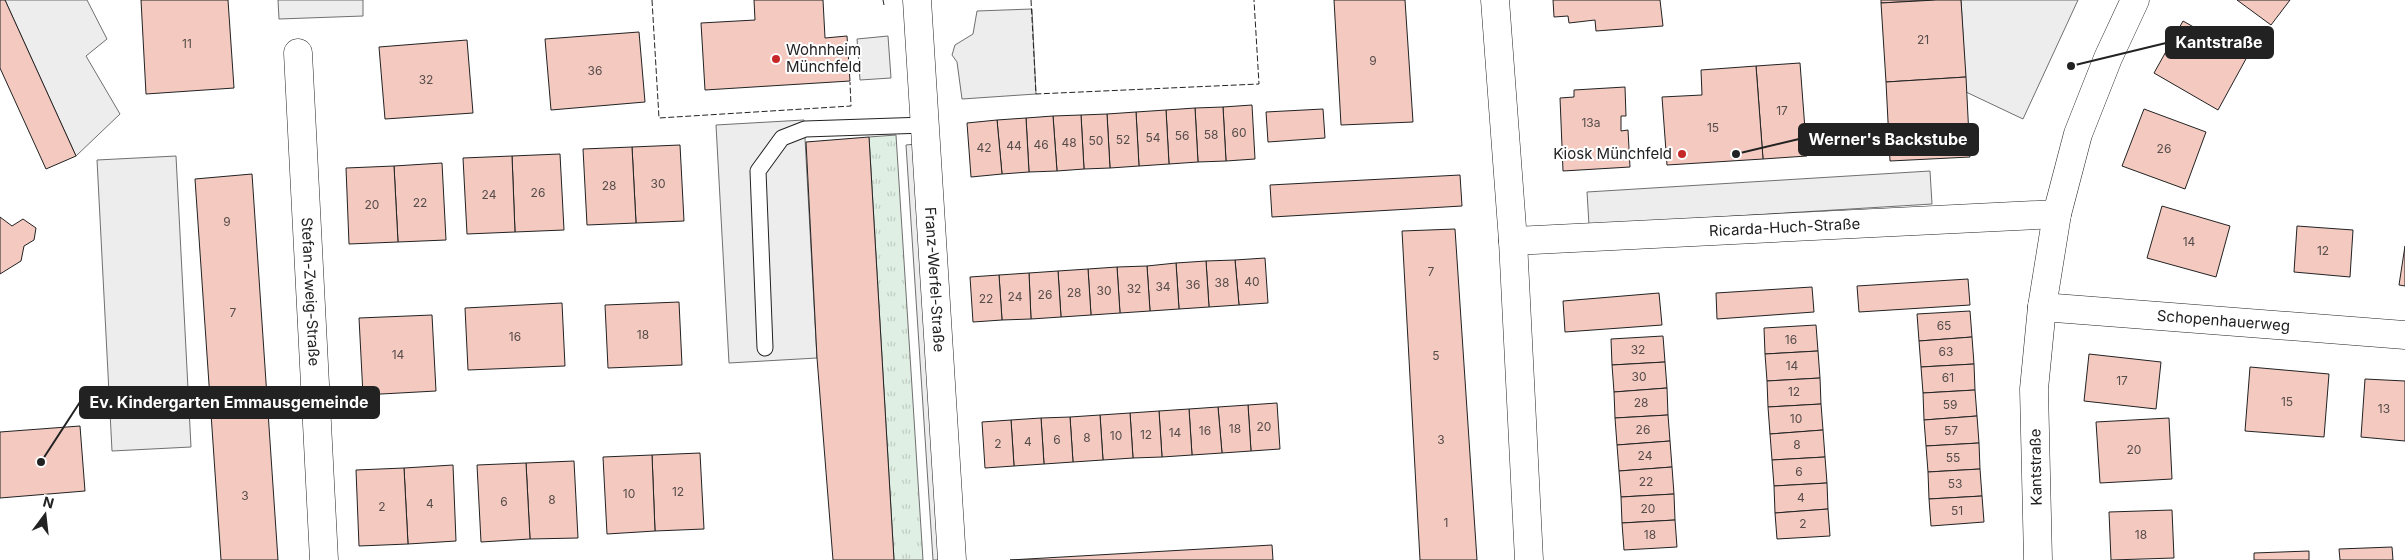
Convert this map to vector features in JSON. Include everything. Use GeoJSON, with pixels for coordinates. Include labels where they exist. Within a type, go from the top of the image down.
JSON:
{"type":"FeatureCollection","features":[{"type":"Feature","properties":{"kind":"street","name":"Franz-Werfel-Straße"},"geometry":{"type":"LineString","coordinates":[[917,0],[952,560]]}},
{"type":"Feature","properties":{"kind":"street"},"geometry":{"type":"LineString","coordinates":[[1495,0],[1512,241],[1529,560]]}},
{"type":"Feature","properties":{"kind":"street","name":"Kantstraße"},"geometry":{"type":"LineString","coordinates":[[2038,560],[2034,389],[2042,307],[2057,214],[2078,134],[2108,58],[2135,0]]}},
{"type":"Feature","properties":{"kind":"street","name":"Stefan-Zweig-Straße"},"geometry":{"type":"LineString","coordinates":[[298,53],[324,560]]}},
{"type":"Feature","properties":{"kind":"street","name":"Ricarda-Huch-Straße"},"geometry":{"type":"LineString","coordinates":[[1512,241],[2057,214]]}},
{"type":"Feature","properties":{"kind":"street","name":"Schopenhauerweg"},"geometry":{"type":"LineString","coordinates":[[2042,307],[2405,335]]}},
{"type":"Feature","properties":{"kind":"lane"},"geometry":{"type":"LineString","coordinates":[[765,348],[758,171],[782,138],[805,129],[925,125]]}},
{"type":"Feature","properties":{"kind":"green space"},"geometry":{"type":"Polygon","coordinates":[[[896,135],[923,560],[894,560],[869,137],[896,135]]]}},
{"type":"Feature","properties":{"kind":"shaded area"},"geometry":{"type":"Polygon","coordinates":[[[5,0],[87,0],[107,39],[86,56],[120,114],[76,156],[5,0]]]}},
{"type":"Feature","properties":{"kind":"shaded area"},"geometry":{"type":"Polygon","coordinates":[[[278,0],[363,0],[363,16],[279,19],[278,0]]]}},
{"type":"Feature","properties":{"kind":"shaded area"},"geometry":{"type":"Polygon","coordinates":[[[1961,0],[2078,0],[2023,119],[1966,92],[1961,0]]]}},
{"type":"Feature","properties":{"kind":"shaded area"},"geometry":{"type":"Polygon","coordinates":[[[1032,9],[1036,94],[962,99],[957,62],[952,55],[955,45],[973,34],[977,11],[1032,9]]]}},
{"type":"Feature","properties":{"kind":"shaded area"},"geometry":{"type":"Polygon","coordinates":[[[888,36],[891,78],[860,80],[857,39],[888,36]]]}},
{"type":"Feature","properties":{"kind":"shaded area"},"geometry":{"type":"Polygon","coordinates":[[[804,120],[817,358],[729,363],[716,125],[804,120]]]}},
{"type":"Feature","properties":{"kind":"shaded area"},"geometry":{"type":"Polygon","coordinates":[[[916,144],[943,560],[933,560],[906,145],[916,144]]]}},
{"type":"Feature","properties":{"kind":"shaded area"},"geometry":{"type":"Polygon","coordinates":[[[176,156],[191,447],[112,451],[97,160],[176,156]]]}},
{"type":"Feature","properties":{"kind":"shaded area"},"geometry":{"type":"Polygon","coordinates":[[[1930,171],[1932,204],[1589,225],[1587,192],[1930,171]]]}},
{"type":"Feature","properties":{"kind":"building"},"geometry":{"type":"Polygon","coordinates":[[[0,0],[5,0],[76,156],[46,169],[0,68],[0,0]]]}},
{"type":"Feature","properties":{"kind":"building"},"geometry":{"type":"Polygon","coordinates":[[[141,0],[228,0],[234,88],[146,94],[141,0]]]}},
{"type":"Feature","properties":{"kind":"building","name":"Wohnheim Münchfeld"},"geometry":{"type":"Polygon","coordinates":[[[754,0],[823,0],[825,38],[847,36],[850,81],[705,90],[701,23],[755,20],[754,0]]]}},
{"type":"Feature","properties":{"kind":"building"},"geometry":{"type":"Polygon","coordinates":[[[1334,0],[1405,0],[1413,122],[1341,125],[1334,0]]]}},
{"type":"Feature","properties":{"kind":"building"},"geometry":{"type":"Polygon","coordinates":[[[1553,0],[1660,0],[1663,26],[1596,31],[1595,20],[1569,23],[1568,16],[1554,17],[1553,0]]]}},
{"type":"Feature","properties":{"kind":"building"},"geometry":{"type":"Polygon","coordinates":[[[1881,0],[1936,0],[1881,3],[1881,0]]]}},
{"type":"Feature","properties":{"kind":"building"},"geometry":{"type":"Polygon","coordinates":[[[1961,0],[1966,77],[1886,82],[1881,3],[1961,0]]]}},
{"type":"Feature","properties":{"kind":"building"},"geometry":{"type":"Polygon","coordinates":[[[2237,0],[2290,0],[2271,25],[2237,0]]]}},
{"type":"Feature","properties":{"kind":"building"},"geometry":{"type":"Polygon","coordinates":[[[2183,21],[2247,57],[2218,110],[2154,73],[2183,21]]]}},
{"type":"Feature","properties":{"kind":"building"},"geometry":{"type":"Polygon","coordinates":[[[639,32],[645,102],[551,110],[545,39],[639,32]]]}},
{"type":"Feature","properties":{"kind":"building"},"geometry":{"type":"Polygon","coordinates":[[[467,40],[473,113],[385,119],[379,47],[467,40]]]}},
{"type":"Feature","properties":{"kind":"building"},"geometry":{"type":"Polygon","coordinates":[[[1800,63],[1807,156],[1763,159],[1756,66],[1800,63]]]}},
{"type":"Feature","properties":{"kind":"building"},"geometry":{"type":"Polygon","coordinates":[[[1756,66],[1763,159],[1667,165],[1662,97],[1702,95],[1701,70],[1756,66]]]}},
{"type":"Feature","properties":{"kind":"building"},"geometry":{"type":"Polygon","coordinates":[[[1966,77],[1970,157],[1890,161],[1886,82],[1966,77]]]}},
{"type":"Feature","properties":{"kind":"building"},"geometry":{"type":"Polygon","coordinates":[[[1625,87],[1626,116],[1621,116],[1621,131],[1628,130],[1630,167],[1563,171],[1560,98],[1574,97],[1574,90],[1625,87]]]}},
{"type":"Feature","properties":{"kind":"building"},"geometry":{"type":"Polygon","coordinates":[[[1252,105],[1255,159],[1226,161],[1223,107],[1252,105]]]}},
{"type":"Feature","properties":{"kind":"building"},"geometry":{"type":"Polygon","coordinates":[[[1223,107],[1226,161],[1198,162],[1195,108],[1223,107]]]}},
{"type":"Feature","properties":{"kind":"building"},"geometry":{"type":"Polygon","coordinates":[[[1195,108],[1198,162],[1169,164],[1166,110],[1195,108]]]}},
{"type":"Feature","properties":{"kind":"building"},"geometry":{"type":"Polygon","coordinates":[[[1323,109],[1325,138],[1268,142],[1266,112],[1323,109]]]}},
{"type":"Feature","properties":{"kind":"building"},"geometry":{"type":"Polygon","coordinates":[[[2144,109],[2206,132],[2185,189],[2122,166],[2144,109]]]}},
{"type":"Feature","properties":{"kind":"building"},"geometry":{"type":"Polygon","coordinates":[[[1166,110],[1169,164],[1139,166],[1136,112],[1166,110]]]}},
{"type":"Feature","properties":{"kind":"building"},"geometry":{"type":"Polygon","coordinates":[[[1136,112],[1139,166],[1110,168],[1107,114],[1136,112]]]}},
{"type":"Feature","properties":{"kind":"building"},"geometry":{"type":"Polygon","coordinates":[[[1107,114],[1110,168],[1084,169],[1081,115],[1107,114]]]}},
{"type":"Feature","properties":{"kind":"building"},"geometry":{"type":"Polygon","coordinates":[[[1081,115],[1084,169],[1057,171],[1053,116],[1081,115]]]}},
{"type":"Feature","properties":{"kind":"building"},"geometry":{"type":"Polygon","coordinates":[[[1053,116],[1057,171],[1029,172],[1026,118],[1053,116]]]}},
{"type":"Feature","properties":{"kind":"building"},"geometry":{"type":"Polygon","coordinates":[[[1026,118],[1029,172],[1002,174],[997,120],[1026,118]]]}},
{"type":"Feature","properties":{"kind":"building"},"geometry":{"type":"Polygon","coordinates":[[[997,120],[1002,174],[971,177],[967,123],[997,120]]]}},
{"type":"Feature","properties":{"kind":"building"},"geometry":{"type":"Polygon","coordinates":[[[869,137],[894,560],[833,560],[817,358],[806,142],[869,137]]]}},
{"type":"Feature","properties":{"kind":"building"},"geometry":{"type":"Polygon","coordinates":[[[680,145],[684,221],[636,223],[632,147],[680,145]]]}},
{"type":"Feature","properties":{"kind":"building"},"geometry":{"type":"Polygon","coordinates":[[[632,147],[636,223],[587,225],[583,149],[632,147]]]}},
{"type":"Feature","properties":{"kind":"building"},"geometry":{"type":"Polygon","coordinates":[[[560,154],[564,230],[515,232],[512,156],[560,154]]]}},
{"type":"Feature","properties":{"kind":"building"},"geometry":{"type":"Polygon","coordinates":[[[512,156],[515,232],[467,234],[463,158],[512,156]]]}},
{"type":"Feature","properties":{"kind":"building"},"geometry":{"type":"Polygon","coordinates":[[[442,163],[446,240],[398,242],[394,166],[442,163]]]}},
{"type":"Feature","properties":{"kind":"building"},"geometry":{"type":"Polygon","coordinates":[[[394,166],[398,242],[349,244],[346,168],[394,166]]]}},
{"type":"Feature","properties":{"kind":"building"},"geometry":{"type":"Polygon","coordinates":[[[252,174],[278,560],[221,560],[195,179],[252,174]]]}},
{"type":"Feature","properties":{"kind":"building"},"geometry":{"type":"Polygon","coordinates":[[[1460,175],[1462,206],[1272,217],[1270,185],[1460,175]]]}},
{"type":"Feature","properties":{"kind":"building"},"geometry":{"type":"Polygon","coordinates":[[[2162,206],[2230,226],[2216,277],[2147,258],[2162,206]]]}},
{"type":"Feature","properties":{"kind":"building"},"geometry":{"type":"Polygon","coordinates":[[[0,217],[12,226],[23,219],[36,228],[34,240],[24,246],[21,261],[0,274],[0,217]]]}},
{"type":"Feature","properties":{"kind":"building"},"geometry":{"type":"Polygon","coordinates":[[[2297,226],[2353,230],[2350,277],[2294,272],[2297,226]]]}},
{"type":"Feature","properties":{"kind":"building"},"geometry":{"type":"Polygon","coordinates":[[[1455,229],[1477,560],[1420,560],[1402,231],[1455,229]]]}},
{"type":"Feature","properties":{"kind":"building"},"geometry":{"type":"Polygon","coordinates":[[[2405,246],[2405,286],[2399,285],[2405,246]]]}},
{"type":"Feature","properties":{"kind":"building"},"geometry":{"type":"Polygon","coordinates":[[[1265,258],[1268,303],[1239,305],[1235,260],[1265,258]]]}},
{"type":"Feature","properties":{"kind":"building"},"geometry":{"type":"Polygon","coordinates":[[[1235,260],[1239,305],[1209,307],[1206,261],[1235,260]]]}},
{"type":"Feature","properties":{"kind":"building"},"geometry":{"type":"Polygon","coordinates":[[[1206,261],[1209,307],[1179,309],[1176,263],[1206,261]]]}},
{"type":"Feature","properties":{"kind":"building"},"geometry":{"type":"Polygon","coordinates":[[[1176,263],[1179,309],[1150,311],[1147,266],[1176,263]]]}},
{"type":"Feature","properties":{"kind":"building"},"geometry":{"type":"Polygon","coordinates":[[[1147,266],[1150,311],[1120,313],[1117,267],[1147,266]]]}},
{"type":"Feature","properties":{"kind":"building"},"geometry":{"type":"Polygon","coordinates":[[[1117,267],[1120,313],[1091,315],[1088,269],[1117,267]]]}},
{"type":"Feature","properties":{"kind":"building"},"geometry":{"type":"Polygon","coordinates":[[[1088,269],[1091,315],[1061,317],[1058,271],[1088,269]]]}},
{"type":"Feature","properties":{"kind":"building"},"geometry":{"type":"Polygon","coordinates":[[[1058,271],[1061,317],[1031,319],[1029,273],[1058,271]]]}},
{"type":"Feature","properties":{"kind":"building"},"geometry":{"type":"Polygon","coordinates":[[[1029,273],[1031,319],[1002,320],[999,275],[1029,273]]]}},
{"type":"Feature","properties":{"kind":"building"},"geometry":{"type":"Polygon","coordinates":[[[999,275],[1002,320],[973,322],[970,277],[999,275]]]}},
{"type":"Feature","properties":{"kind":"building"},"geometry":{"type":"Polygon","coordinates":[[[1968,279],[1970,305],[1859,312],[1857,286],[1968,279]]]}},
{"type":"Feature","properties":{"kind":"building"},"geometry":{"type":"Polygon","coordinates":[[[1812,287],[1814,312],[1717,319],[1716,293],[1812,287]]]}},
{"type":"Feature","properties":{"kind":"building"},"geometry":{"type":"Polygon","coordinates":[[[1659,293],[1662,325],[1565,332],[1563,301],[1659,293]]]}},
{"type":"Feature","properties":{"kind":"building"},"geometry":{"type":"Polygon","coordinates":[[[679,302],[682,365],[608,368],[605,305],[679,302]]]}},
{"type":"Feature","properties":{"kind":"building"},"geometry":{"type":"Polygon","coordinates":[[[562,303],[565,366],[468,370],[465,308],[562,303]]]}},
{"type":"Feature","properties":{"kind":"building"},"geometry":{"type":"Polygon","coordinates":[[[1970,311],[1972,337],[1919,341],[1917,314],[1970,311]]]}},
{"type":"Feature","properties":{"kind":"building"},"geometry":{"type":"Polygon","coordinates":[[[432,315],[436,391],[363,395],[359,318],[432,315]]]}},
{"type":"Feature","properties":{"kind":"building"},"geometry":{"type":"Polygon","coordinates":[[[1816,325],[1818,351],[1765,354],[1764,328],[1816,325]]]}},
{"type":"Feature","properties":{"kind":"building"},"geometry":{"type":"Polygon","coordinates":[[[1663,336],[1665,362],[1612,365],[1611,339],[1663,336]]]}},
{"type":"Feature","properties":{"kind":"building"},"geometry":{"type":"Polygon","coordinates":[[[1972,337],[1974,364],[1921,367],[1919,341],[1972,337]]]}},
{"type":"Feature","properties":{"kind":"building"},"geometry":{"type":"Polygon","coordinates":[[[1818,351],[1820,378],[1767,381],[1765,354],[1818,351]]]}},
{"type":"Feature","properties":{"kind":"building"},"geometry":{"type":"Polygon","coordinates":[[[2089,354],[2161,362],[2156,409],[2084,401],[2089,354]]]}},
{"type":"Feature","properties":{"kind":"building"},"geometry":{"type":"Polygon","coordinates":[[[1665,362],[1667,388],[1614,392],[1612,365],[1665,362]]]}},
{"type":"Feature","properties":{"kind":"building"},"geometry":{"type":"Polygon","coordinates":[[[1974,364],[1975,390],[1923,393],[1921,367],[1974,364]]]}},
{"type":"Feature","properties":{"kind":"building"},"geometry":{"type":"Polygon","coordinates":[[[2250,367],[2329,374],[2324,437],[2245,431],[2250,367]]]}},
{"type":"Feature","properties":{"kind":"building"},"geometry":{"type":"Polygon","coordinates":[[[1820,378],[1821,404],[1768,407],[1767,381],[1820,378]]]}},
{"type":"Feature","properties":{"kind":"building"},"geometry":{"type":"Polygon","coordinates":[[[2365,379],[2405,381],[2405,441],[2361,437],[2365,379]]]}},
{"type":"Feature","properties":{"kind":"building"},"geometry":{"type":"Polygon","coordinates":[[[1667,388],[1668,415],[1615,418],[1614,392],[1667,388]]]}},
{"type":"Feature","properties":{"kind":"building"},"geometry":{"type":"Polygon","coordinates":[[[1975,390],[1977,416],[1924,420],[1923,393],[1975,390]]]}},
{"type":"Feature","properties":{"kind":"building"},"geometry":{"type":"Polygon","coordinates":[[[1277,403],[1280,449],[1251,451],[1248,405],[1277,403]]]}},
{"type":"Feature","properties":{"kind":"building"},"geometry":{"type":"Polygon","coordinates":[[[1821,404],[1823,430],[1770,434],[1768,407],[1821,404]]]}},
{"type":"Feature","properties":{"kind":"building"},"geometry":{"type":"Polygon","coordinates":[[[1248,405],[1251,451],[1222,453],[1218,407],[1248,405]]]}},
{"type":"Feature","properties":{"kind":"building"},"geometry":{"type":"Polygon","coordinates":[[[1218,407],[1222,453],[1192,455],[1189,409],[1218,407]]]}},
{"type":"Feature","properties":{"kind":"building"},"geometry":{"type":"Polygon","coordinates":[[[1189,409],[1192,455],[1162,457],[1159,411],[1189,409]]]}},
{"type":"Feature","properties":{"kind":"building"},"geometry":{"type":"Polygon","coordinates":[[[1159,411],[1162,457],[1133,458],[1130,413],[1159,411]]]}},
{"type":"Feature","properties":{"kind":"building"},"geometry":{"type":"Polygon","coordinates":[[[1130,413],[1133,458],[1103,460],[1100,415],[1130,413]]]}},
{"type":"Feature","properties":{"kind":"building"},"geometry":{"type":"Polygon","coordinates":[[[1100,415],[1103,460],[1073,462],[1070,417],[1100,415]]]}},
{"type":"Feature","properties":{"kind":"building"},"geometry":{"type":"Polygon","coordinates":[[[1668,415],[1670,441],[1617,445],[1615,418],[1668,415]]]}},
{"type":"Feature","properties":{"kind":"building"},"geometry":{"type":"Polygon","coordinates":[[[1977,416],[1979,443],[1926,446],[1924,420],[1977,416]]]}},
{"type":"Feature","properties":{"kind":"building"},"geometry":{"type":"Polygon","coordinates":[[[1070,417],[1073,462],[1044,464],[1041,418],[1070,417]]]}},
{"type":"Feature","properties":{"kind":"building"},"geometry":{"type":"Polygon","coordinates":[[[1041,418],[1044,464],[1014,466],[1011,420],[1041,418]]]}},
{"type":"Feature","properties":{"kind":"building"},"geometry":{"type":"Polygon","coordinates":[[[2169,418],[2172,479],[2100,483],[2096,422],[2169,418]]]}},
{"type":"Feature","properties":{"kind":"building"},"geometry":{"type":"Polygon","coordinates":[[[1011,420],[1014,466],[985,468],[982,422],[1011,420]]]}},
{"type":"Feature","properties":{"kind":"building"},"geometry":{"type":"Polygon","coordinates":[[[80,426],[85,491],[0,498],[0,432],[80,426]]]}},
{"type":"Feature","properties":{"kind":"building"},"geometry":{"type":"Polygon","coordinates":[[[1823,430],[1825,457],[1772,460],[1770,434],[1823,430]]]}},
{"type":"Feature","properties":{"kind":"building"},"geometry":{"type":"Polygon","coordinates":[[[1670,441],[1672,467],[1619,471],[1617,445],[1670,441]]]}},
{"type":"Feature","properties":{"kind":"building"},"geometry":{"type":"Polygon","coordinates":[[[1979,443],[1980,469],[1928,472],[1926,446],[1979,443]]]}},
{"type":"Feature","properties":{"kind":"building"},"geometry":{"type":"Polygon","coordinates":[[[700,453],[704,529],[655,531],[652,455],[700,453]]]}},
{"type":"Feature","properties":{"kind":"building"},"geometry":{"type":"Polygon","coordinates":[[[652,455],[655,531],[607,534],[603,457],[652,455]]]}},
{"type":"Feature","properties":{"kind":"building"},"geometry":{"type":"Polygon","coordinates":[[[1825,457],[1827,483],[1774,486],[1772,460],[1825,457]]]}},
{"type":"Feature","properties":{"kind":"building"},"geometry":{"type":"Polygon","coordinates":[[[574,461],[578,538],[530,539],[526,463],[574,461]]]}},
{"type":"Feature","properties":{"kind":"building"},"geometry":{"type":"Polygon","coordinates":[[[526,463],[530,539],[481,542],[477,465],[526,463]]]}},
{"type":"Feature","properties":{"kind":"building"},"geometry":{"type":"Polygon","coordinates":[[[453,465],[456,541],[408,544],[404,468],[453,465]]]}},
{"type":"Feature","properties":{"kind":"building"},"geometry":{"type":"Polygon","coordinates":[[[1672,467],[1674,494],[1621,497],[1619,471],[1672,467]]]}},
{"type":"Feature","properties":{"kind":"building"},"geometry":{"type":"Polygon","coordinates":[[[404,468],[408,544],[359,546],[356,470],[404,468]]]}},
{"type":"Feature","properties":{"kind":"building"},"geometry":{"type":"Polygon","coordinates":[[[1980,469],[1982,496],[1929,499],[1928,472],[1980,469]]]}},
{"type":"Feature","properties":{"kind":"building"},"geometry":{"type":"Polygon","coordinates":[[[1827,483],[1828,509],[1775,513],[1774,486],[1827,483]]]}},
{"type":"Feature","properties":{"kind":"building"},"geometry":{"type":"Polygon","coordinates":[[[1674,494],[1675,520],[1622,523],[1621,497],[1674,494]]]}},
{"type":"Feature","properties":{"kind":"building"},"geometry":{"type":"Polygon","coordinates":[[[1982,496],[1984,522],[1931,526],[1929,499],[1982,496]]]}},
{"type":"Feature","properties":{"kind":"building"},"geometry":{"type":"Polygon","coordinates":[[[1828,509],[1830,536],[1777,539],[1775,513],[1828,509]]]}},
{"type":"Feature","properties":{"kind":"building"},"geometry":{"type":"Polygon","coordinates":[[[2172,510],[2174,558],[2111,560],[2109,512],[2172,510]]]}},
{"type":"Feature","properties":{"kind":"building"},"geometry":{"type":"Polygon","coordinates":[[[1675,520],[1677,547],[1624,550],[1622,523],[1675,520]]]}},
{"type":"Feature","properties":{"kind":"building"},"geometry":{"type":"Polygon","coordinates":[[[1272,545],[1273,560],[1010,560],[1272,545]]]}},
{"type":"Feature","properties":{"kind":"building"},"geometry":{"type":"Polygon","coordinates":[[[2392,547],[2393,560],[2340,560],[2339,549],[2392,547]]]}},
{"type":"Feature","properties":{"kind":"building"},"geometry":{"type":"Polygon","coordinates":[[[2309,551],[2309,560],[2254,560],[2254,553],[2309,551]]]}},
{"type":"Feature","properties":{"kind":"fence"},"geometry":{"type":"LineString","coordinates":[[652,0],[659,118],[851,106],[850,82]]}},
{"type":"Feature","properties":{"kind":"fence"},"geometry":{"type":"LineString","coordinates":[[883,0],[884,5]]}},
{"type":"Feature","properties":{"kind":"fence"},"geometry":{"type":"LineString","coordinates":[[1031,0],[1036,94],[1259,84],[1254,0]]}},
{"type":"Feature","properties":{"kind":"place","name":"Wohnheim Münchfeld"},"geometry":{"type":"Point","coordinates":[776,59]}},
{"type":"Feature","properties":{"kind":"place","name":"Kantstraße"},"geometry":{"type":"Point","coordinates":[2071,66]}},
{"type":"Feature","properties":{"kind":"place","name":"Kiosk Münchfeld"},"geometry":{"type":"Point","coordinates":[1682,154]}},
{"type":"Feature","properties":{"kind":"place","name":"Werner's Backstube"},"geometry":{"type":"Point","coordinates":[1736,154]}},
{"type":"Feature","properties":{"kind":"place","name":"Ev. Kindergarten Emmausgemeinde"},"geometry":{"type":"Point","coordinates":[41,462]}}]}
